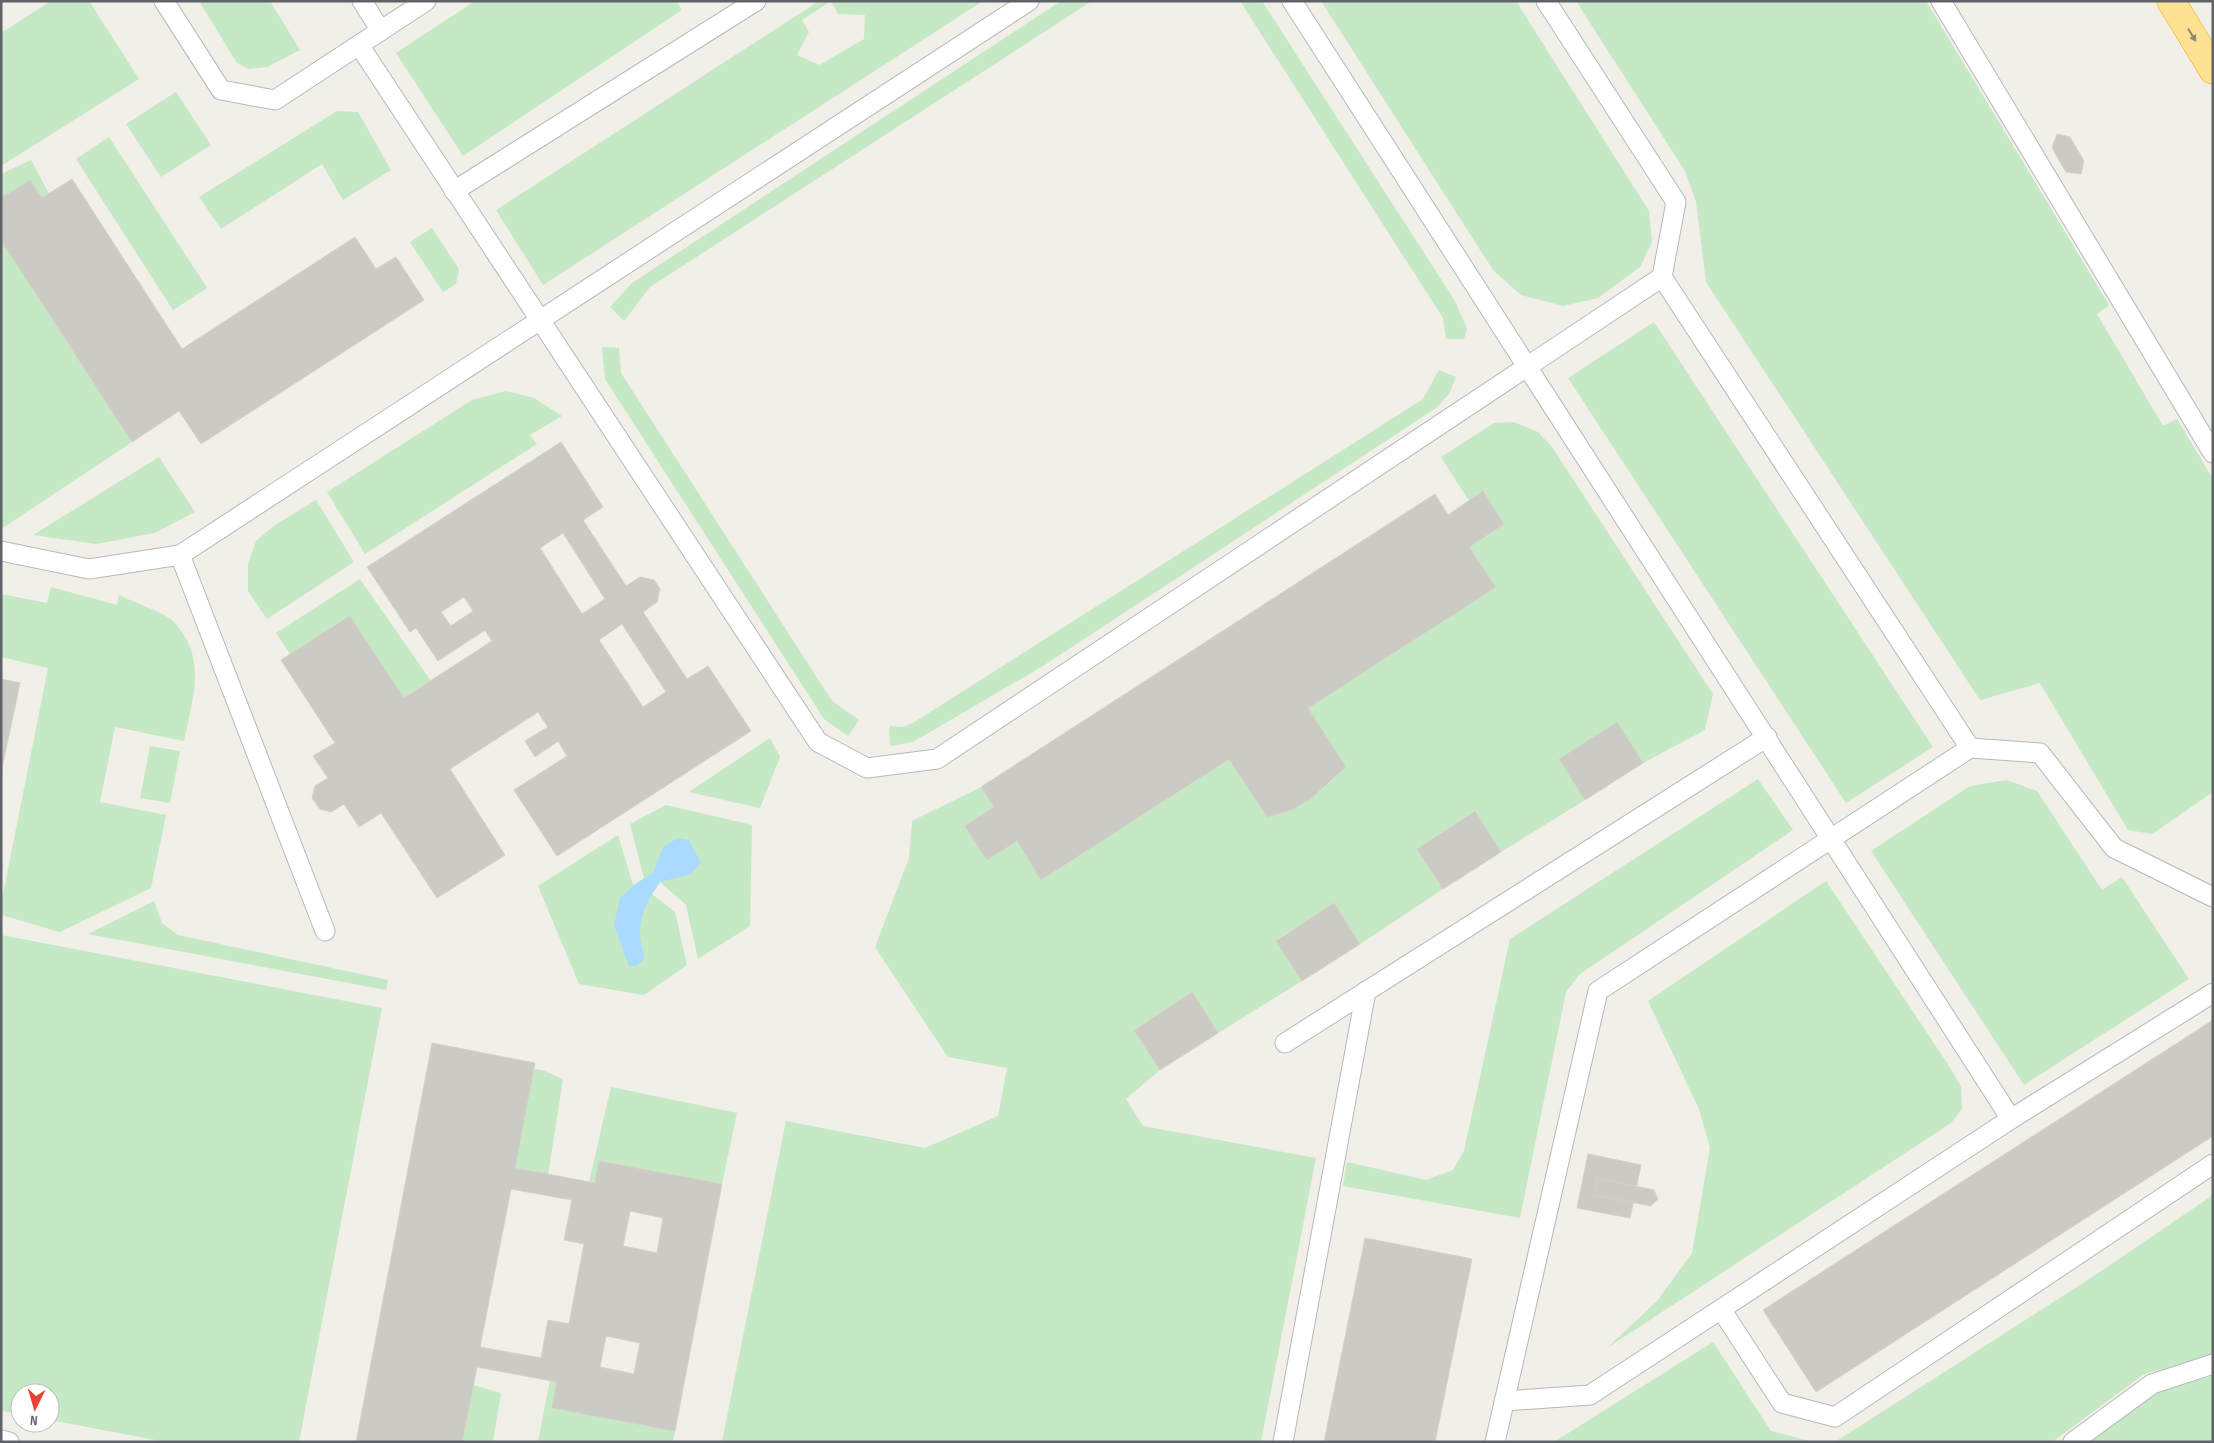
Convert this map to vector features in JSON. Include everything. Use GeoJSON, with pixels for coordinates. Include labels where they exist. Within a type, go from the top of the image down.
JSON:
{"type":"FeatureCollection","features":[{"type":"Feature","properties":{"kind":"highway"},"geometry":{"type":"LineString","coordinates":[[2170,1],[2213,70]]}},
{"type":"Feature","properties":{"kind":"lane"},"geometry":{"type":"LineString","coordinates":[[164,1],[221,90],[275,100],[426,1]]}},
{"type":"Feature","properties":{"kind":"lane"},"geometry":{"type":"LineString","coordinates":[[362,1],[381,31]]}},
{"type":"Feature","properties":{"kind":"lane"},"geometry":{"type":"LineString","coordinates":[[1,551],[89,569],[180,554],[1029,1]]}},
{"type":"Feature","properties":{"kind":"lane"},"geometry":{"type":"LineString","coordinates":[[1292,1],[2011,1119]]}},
{"type":"Feature","properties":{"kind":"lane"},"geometry":{"type":"LineString","coordinates":[[1546,1],[1676,202],[1662,277],[1970,748]]}},
{"type":"Feature","properties":{"kind":"lane"},"geometry":{"type":"LineString","coordinates":[[1941,1],[2213,453]]}},
{"type":"Feature","properties":{"kind":"lane"},"geometry":{"type":"LineString","coordinates":[[454,191],[745,4]]}},
{"type":"Feature","properties":{"kind":"lane"},"geometry":{"type":"LineString","coordinates":[[359,45],[538,320],[818,742],[867,768],[937,759],[1662,277]]}},
{"type":"Feature","properties":{"kind":"lane"},"geometry":{"type":"LineString","coordinates":[[180,554],[325,931]]}},
{"type":"Feature","properties":{"kind":"lane"},"geometry":{"type":"LineString","coordinates":[[1284,1043],[1767,737]]}},
{"type":"Feature","properties":{"kind":"lane"},"geometry":{"type":"LineString","coordinates":[[1495,1442],[1598,991],[1970,748],[2040,753],[2114,848],[2213,897]]}},
{"type":"Feature","properties":{"kind":"lane"},"geometry":{"type":"LineString","coordinates":[[1283,1442],[1366,991]]}},
{"type":"Feature","properties":{"kind":"lane"},"geometry":{"type":"LineString","coordinates":[[1504,1401],[1590,1396],[2011,1119],[2213,993]]}},
{"type":"Feature","properties":{"kind":"lane"},"geometry":{"type":"LineString","coordinates":[[1721,1309],[1782,1403],[1835,1417],[2213,1164]]}},
{"type":"Feature","properties":{"kind":"lane"},"geometry":{"type":"LineString","coordinates":[[2073,1442],[2152,1384],[2213,1364]]}},
{"type":"Feature","properties":{"kind":"lane"},"geometry":{"type":"LineString","coordinates":[[1,1440],[9,1442]]}},
{"type":"Feature","properties":{"kind":"green space"},"geometry":{"type":"Polygon","coordinates":[[[51,1],[89,1],[139,79],[1,166],[1,33],[51,1]]]}},
{"type":"Feature","properties":{"kind":"green space"},"geometry":{"type":"Polygon","coordinates":[[[199,1],[270,1],[300,50],[267,67],[249,69],[237,63],[199,1]]]}},
{"type":"Feature","properties":{"kind":"green space"},"geometry":{"type":"Polygon","coordinates":[[[475,1],[676,1],[682,10],[463,156],[396,53],[475,1]]]}},
{"type":"Feature","properties":{"kind":"green space"},"geometry":{"type":"Polygon","coordinates":[[[819,1],[831,1],[983,1],[543,285],[496,210],[819,1]],[[831,1],[802,20],[809,32],[797,55],[819,65],[864,39],[865,15],[838,14],[831,1]]]}},
{"type":"Feature","properties":{"kind":"green space"},"geometry":{"type":"Polygon","coordinates":[[[1061,1],[1092,1],[650,287],[624,321],[610,307],[632,283],[1061,1]]]}},
{"type":"Feature","properties":{"kind":"green space"},"geometry":{"type":"Polygon","coordinates":[[[1240,1],[1262,1],[1455,301],[1467,329],[1464,339],[1446,339],[1443,318],[1240,1]]]}},
{"type":"Feature","properties":{"kind":"green space"},"geometry":{"type":"Polygon","coordinates":[[[1321,1],[1516,1],[1649,211],[1652,242],[1640,267],[1598,298],[1563,306],[1521,295],[1493,270],[1321,1]]]}},
{"type":"Feature","properties":{"kind":"green space"},"geometry":{"type":"Polygon","coordinates":[[[1576,1],[1926,1],[2109,305],[2097,314],[2163,426],[2177,419],[2213,479],[2213,792],[2152,834],[2128,830],[2040,683],[1980,700],[1706,282],[1696,202],[1685,171],[1576,1]]]}},
{"type":"Feature","properties":{"kind":"green space"},"geometry":{"type":"Polygon","coordinates":[[[176,92],[211,145],[161,177],[126,124],[176,92]]]}},
{"type":"Feature","properties":{"kind":"green space"},"geometry":{"type":"Polygon","coordinates":[[[337,111],[358,112],[391,170],[343,200],[322,164],[221,229],[199,197],[337,111]]]}},
{"type":"Feature","properties":{"kind":"green space"},"geometry":{"type":"Polygon","coordinates":[[[109,137],[207,288],[173,310],[76,159],[109,137]]]}},
{"type":"Feature","properties":{"kind":"green space"},"geometry":{"type":"Polygon","coordinates":[[[31,160],[49,194],[42,198],[30,180],[1,198],[1,174],[31,160]]]}},
{"type":"Feature","properties":{"kind":"green space"},"geometry":{"type":"Polygon","coordinates":[[[432,228],[459,269],[456,284],[443,292],[410,242],[432,228]]]}},
{"type":"Feature","properties":{"kind":"green space"},"geometry":{"type":"Polygon","coordinates":[[[1,240],[132,442],[1,529],[1,240]]]}},
{"type":"Feature","properties":{"kind":"green space"},"geometry":{"type":"Polygon","coordinates":[[[1654,322],[1933,747],[1846,803],[1568,378],[1654,322]]]}},
{"type":"Feature","properties":{"kind":"green space"},"geometry":{"type":"Polygon","coordinates":[[[602,347],[619,348],[621,373],[832,701],[859,720],[848,736],[824,719],[605,379],[602,347]]]}},
{"type":"Feature","properties":{"kind":"green space"},"geometry":{"type":"Polygon","coordinates":[[[1439,370],[1456,377],[1449,394],[1436,408],[1043,666],[913,742],[890,746],[889,726],[902,727],[913,723],[1423,399],[1439,370]]]}},
{"type":"Feature","properties":{"kind":"green space"},"geometry":{"type":"Polygon","coordinates":[[[506,391],[534,398],[562,416],[530,435],[537,444],[365,554],[327,492],[472,400],[506,391]]]}},
{"type":"Feature","properties":{"kind":"green space"},"geometry":{"type":"Polygon","coordinates":[[[1514,422],[1538,432],[1552,447],[1713,694],[1705,730],[1643,763],[1617,722],[1559,759],[1585,800],[1501,852],[1474,811],[1417,849],[1443,889],[1360,944],[1334,903],[1276,940],[1302,981],[1218,1033],[1192,992],[1134,1029],[1160,1070],[1126,1099],[1143,1126],[1316,1158],[1261,1442],[722,1442],[786,1121],[925,1148],[998,1116],[1007,1068],[948,1057],[875,947],[909,858],[912,821],[981,787],[994,807],[965,826],[987,860],[1017,841],[1041,880],[1229,759],[1267,817],[1310,798],[1346,767],[1308,708],[1496,587],[1469,547],[1504,523],[1483,492],[1469,501],[1441,457],[1494,423],[1514,422]]]}},
{"type":"Feature","properties":{"kind":"green space"},"geometry":{"type":"Polygon","coordinates":[[[159,457],[195,512],[155,533],[96,544],[33,535],[159,457]]]}},
{"type":"Feature","properties":{"kind":"green space"},"geometry":{"type":"Polygon","coordinates":[[[316,500],[354,562],[267,619],[248,591],[248,564],[256,541],[275,525],[316,500]]]}},
{"type":"Feature","properties":{"kind":"green space"},"geometry":{"type":"Polygon","coordinates":[[[360,579],[431,681],[404,698],[350,616],[290,654],[276,633],[360,579]]]}},
{"type":"Feature","properties":{"kind":"green space"},"geometry":{"type":"Polygon","coordinates":[[[51,587],[117,605],[119,595],[168,617],[183,634],[190,648],[195,678],[194,693],[184,741],[115,727],[100,802],[166,815],[151,888],[60,932],[1,915],[1,904],[48,668],[1,657],[1,594],[47,603],[51,587]]]}},
{"type":"Feature","properties":{"kind":"green space"},"geometry":{"type":"Polygon","coordinates":[[[770,738],[780,757],[760,808],[689,792],[770,738]]]}},
{"type":"Feature","properties":{"kind":"green space"},"geometry":{"type":"Polygon","coordinates":[[[150,746],[180,751],[170,803],[140,798],[150,746]]]}},
{"type":"Feature","properties":{"kind":"green space"},"geometry":{"type":"Polygon","coordinates":[[[1758,779],[1793,830],[1580,974],[1566,992],[1520,1218],[1343,1186],[1347,1162],[1426,1180],[1453,1170],[1464,1151],[1510,939],[1758,779]]]}},
{"type":"Feature","properties":{"kind":"green space"},"geometry":{"type":"Polygon","coordinates":[[[2006,780],[2037,791],[2102,890],[2122,877],[2189,979],[2024,1085],[1871,851],[1970,786],[2006,780]]]}},
{"type":"Feature","properties":{"kind":"green space"},"geometry":{"type":"Polygon","coordinates":[[[666,805],[752,825],[750,926],[698,959],[686,905],[660,882],[652,894],[675,912],[687,965],[644,995],[579,984],[538,886],[618,835],[633,885],[644,878],[630,824],[666,805]]]}},
{"type":"Feature","properties":{"kind":"green space"},"geometry":{"type":"Polygon","coordinates":[[[1826,881],[1951,1069],[1961,1087],[1962,1109],[1951,1123],[1607,1348],[1657,1301],[1692,1253],[1710,1148],[1699,1109],[1648,1001],[1826,881]]]}},
{"type":"Feature","properties":{"kind":"green space"},"geometry":{"type":"Polygon","coordinates":[[[154,901],[162,923],[178,935],[388,980],[386,990],[88,934],[154,901]]]}},
{"type":"Feature","properties":{"kind":"green space"},"geometry":{"type":"Polygon","coordinates":[[[1,935],[382,1008],[299,1442],[166,1442],[60,1422],[60,1383],[10,1383],[10,1412],[1,1411],[1,935]]]}},
{"type":"Feature","properties":{"kind":"green space"},"geometry":{"type":"Polygon","coordinates":[[[534,1069],[542,1070],[563,1079],[548,1175],[515,1168],[534,1069]]]}},
{"type":"Feature","properties":{"kind":"green space"},"geometry":{"type":"Polygon","coordinates":[[[611,1087],[737,1113],[722,1184],[600,1161],[595,1183],[589,1182],[611,1087]]]}},
{"type":"Feature","properties":{"kind":"green space"},"geometry":{"type":"Polygon","coordinates":[[[2213,1195],[2213,1356],[2144,1374],[2052,1442],[1835,1442],[2094,1276],[2213,1195]]]}},
{"type":"Feature","properties":{"kind":"green space"},"geometry":{"type":"Polygon","coordinates":[[[1713,1342],[1771,1431],[1813,1442],[1554,1442],[1713,1342]]]}},
{"type":"Feature","properties":{"kind":"green space"},"geometry":{"type":"Polygon","coordinates":[[[2213,1376],[2213,1442],[2089,1442],[2158,1391],[2213,1376]]]}},
{"type":"Feature","properties":{"kind":"green space"},"geometry":{"type":"Polygon","coordinates":[[[550,1380],[557,1382],[553,1408],[675,1431],[673,1442],[538,1442],[550,1380]]]}},
{"type":"Feature","properties":{"kind":"green space"},"geometry":{"type":"Polygon","coordinates":[[[473,1385],[501,1393],[493,1442],[462,1442],[473,1385]]]}},
{"type":"Feature","properties":{"kind":"water"},"geometry":{"type":"Polygon","coordinates":[[[678,838],[689,840],[701,863],[691,874],[660,882],[644,909],[640,927],[640,937],[645,958],[637,966],[629,966],[614,925],[620,898],[633,886],[653,873],[663,847],[678,838]]]}},
{"type":"Feature","properties":{"kind":"building"},"geometry":{"type":"Polygon","coordinates":[[[2057,134],[2070,137],[2084,161],[2081,174],[2066,172],[2052,148],[2057,134]]]}},
{"type":"Feature","properties":{"kind":"building"},"geometry":{"type":"Polygon","coordinates":[[[72,179],[182,349],[355,237],[376,269],[396,257],[424,300],[201,444],[179,411],[132,442],[1,240],[1,198],[30,180],[42,198],[72,179]]]}},
{"type":"Feature","properties":{"kind":"building"},"geometry":{"type":"Polygon","coordinates":[[[561,442],[603,507],[583,520],[626,586],[640,577],[654,580],[660,589],[657,602],[643,612],[687,679],[708,666],[751,731],[557,856],[514,790],[567,756],[558,741],[535,757],[525,741],[548,727],[538,712],[450,769],[505,855],[437,898],[381,813],[359,827],[344,804],[331,812],[320,809],[312,798],[315,786],[328,778],[313,756],[335,743],[281,660],[350,616],[404,698],[492,641],[485,630],[438,661],[416,628],[410,632],[367,567],[561,442]],[[563,533],[540,548],[582,614],[605,599],[563,533]],[[464,597],[441,612],[451,626],[473,611],[464,597]],[[622,624],[599,640],[643,707],[666,692],[622,624]]]}},
{"type":"Feature","properties":{"kind":"building"},"geometry":{"type":"Polygon","coordinates":[[[1483,491],[1504,524],[1469,547],[1496,587],[1308,708],[1346,767],[1309,800],[1291,810],[1267,817],[1229,759],[1041,880],[1017,841],[987,860],[965,826],[994,807],[981,787],[1435,494],[1448,515],[1483,491]]]}},
{"type":"Feature","properties":{"kind":"building"},"geometry":{"type":"Polygon","coordinates":[[[1,679],[20,683],[1,773],[1,679]]]}},
{"type":"Feature","properties":{"kind":"building"},"geometry":{"type":"Polygon","coordinates":[[[1617,722],[1643,763],[1585,800],[1559,759],[1617,722]]]}},
{"type":"Feature","properties":{"kind":"building"},"geometry":{"type":"Polygon","coordinates":[[[1475,811],[1501,852],[1443,889],[1417,849],[1475,811]]]}},
{"type":"Feature","properties":{"kind":"building"},"geometry":{"type":"Polygon","coordinates":[[[1334,903],[1360,944],[1302,981],[1276,941],[1334,903]]]}},
{"type":"Feature","properties":{"kind":"building"},"geometry":{"type":"Polygon","coordinates":[[[1192,992],[1218,1033],[1160,1070],[1134,1030],[1192,992]]]}},
{"type":"Feature","properties":{"kind":"building"},"geometry":{"type":"Polygon","coordinates":[[[2213,1020],[2213,1136],[1816,1392],[1763,1310],[2213,1020]]]}},
{"type":"Feature","properties":{"kind":"building"},"geometry":{"type":"Polygon","coordinates":[[[432,1043],[535,1063],[515,1168],[595,1183],[599,1161],[722,1184],[675,1431],[552,1408],[557,1382],[477,1367],[462,1442],[356,1442],[432,1043]],[[511,1189],[480,1347],[541,1358],[548,1320],[569,1324],[584,1244],[564,1240],[572,1200],[511,1189]],[[630,1211],[623,1246],[657,1253],[663,1218],[630,1211]],[[606,1336],[600,1367],[634,1374],[640,1343],[606,1336]]]}},
{"type":"Feature","properties":{"kind":"building"},"geometry":{"type":"Polygon","coordinates":[[[1588,1154],[1641,1165],[1630,1218],[1577,1208],[1588,1154]]]}},
{"type":"Feature","properties":{"kind":"building"},"geometry":{"type":"Polygon","coordinates":[[[1597,1178],[1654,1190],[1658,1199],[1651,1206],[1594,1195],[1597,1178]]]}},
{"type":"Feature","properties":{"kind":"building"},"geometry":{"type":"Polygon","coordinates":[[[1365,1238],[1472,1259],[1435,1442],[1324,1442],[1365,1238]]]}}]}
